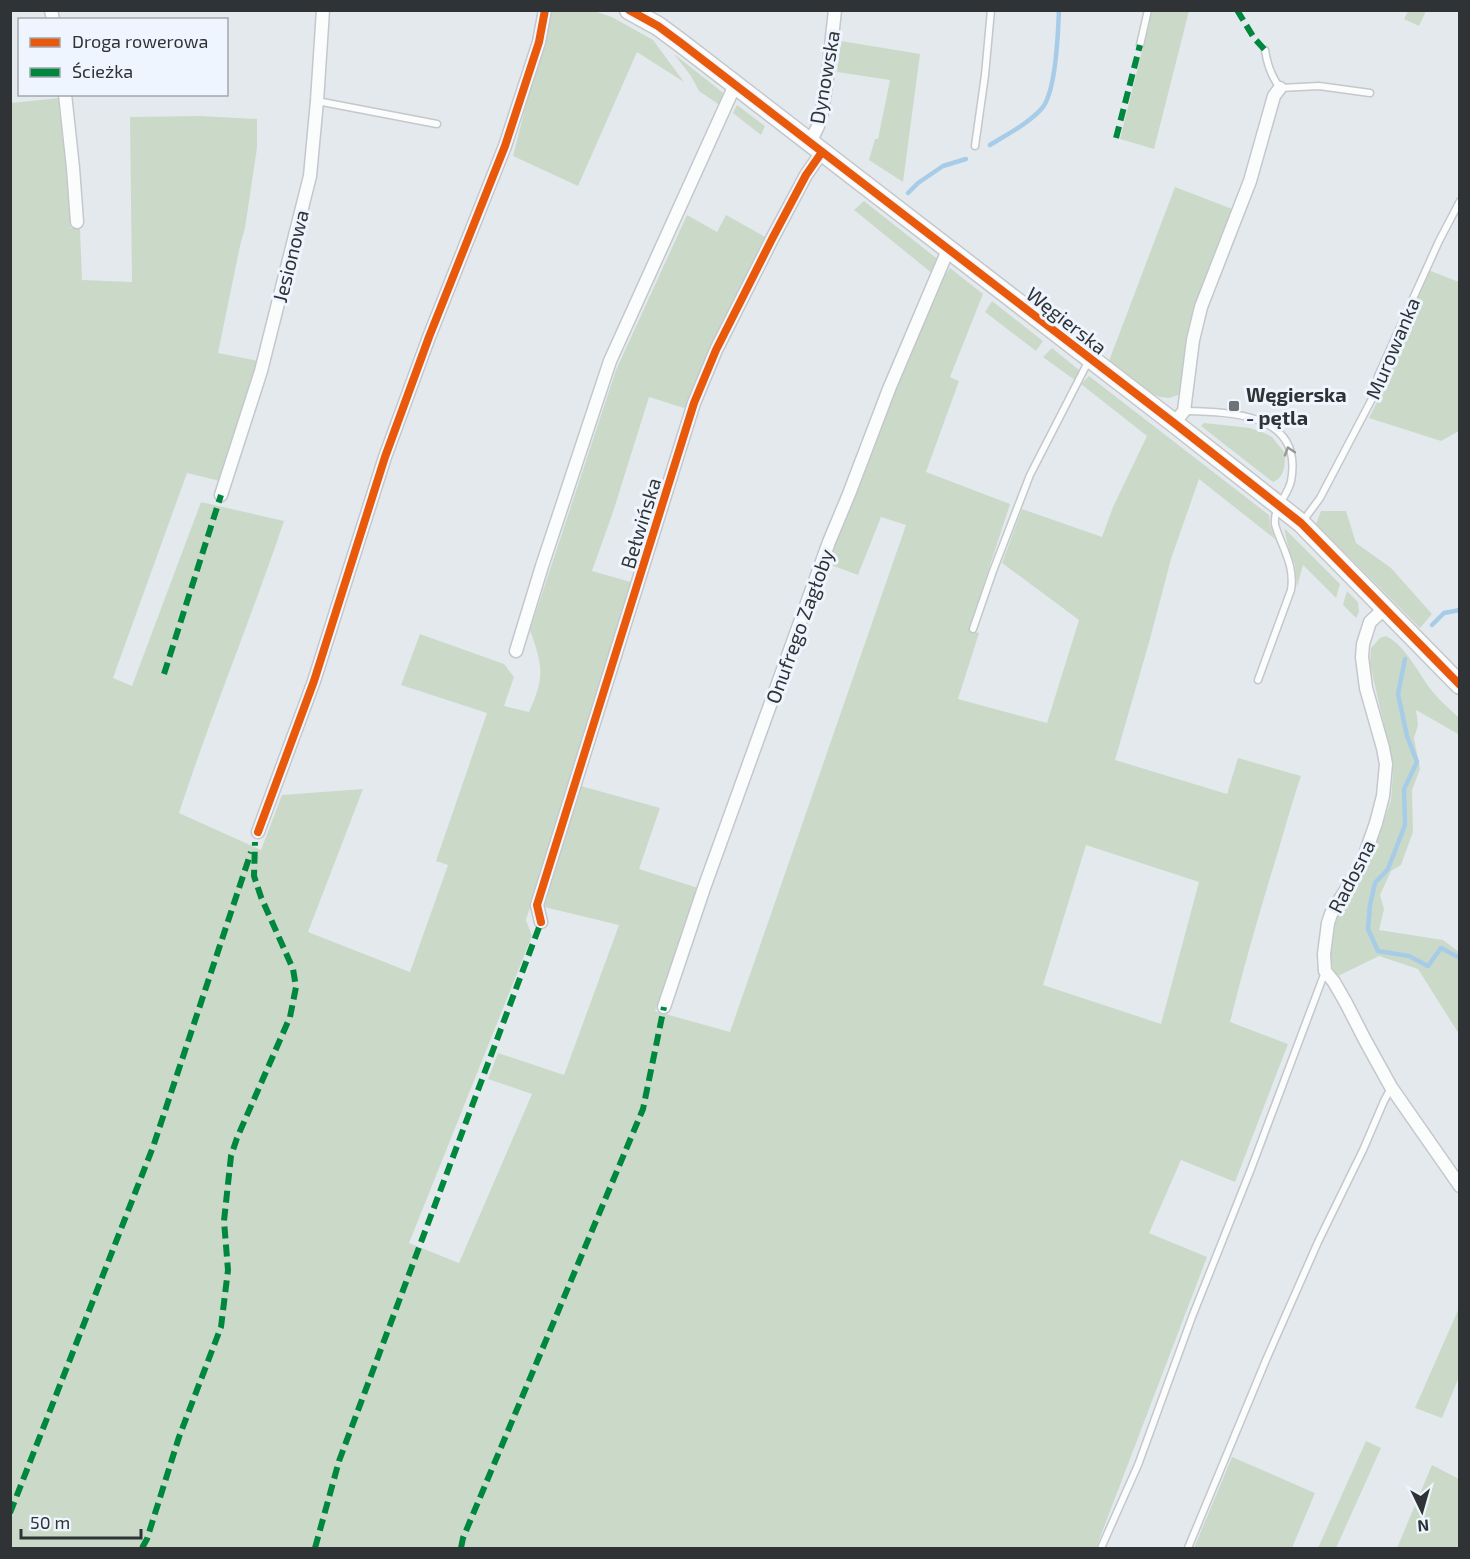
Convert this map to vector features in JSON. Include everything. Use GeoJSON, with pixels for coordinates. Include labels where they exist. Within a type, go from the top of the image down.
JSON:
{"type":"FeatureCollection","features":[{"type":"Feature","properties":{"kind":"main road","name":"Węgierska"},"geometry":{"type":"LineString","coordinates":[[630,10],[658,26],[1090,359],[1179,417],[1301,524],[1460,685]]}},
{"type":"Feature","properties":{"kind":"street","name":"Jesionowa"},"geometry":{"type":"LineString","coordinates":[[222,495],[261,371],[310,176],[323,10]]}},
{"type":"Feature","properties":{"kind":"street"},"geometry":{"type":"LineString","coordinates":[[258,832],[314,681],[389,446],[429,337],[505,146],[539,42],[545,10]]}},
{"type":"Feature","properties":{"kind":"street","name":"Dynowska"},"geometry":{"type":"LineString","coordinates":[[816,147],[835,10]]}},
{"type":"Feature","properties":{"kind":"street"},"geometry":{"type":"LineString","coordinates":[[516,651],[610,361],[735,85]]}},
{"type":"Feature","properties":{"kind":"street"},"geometry":{"type":"LineString","coordinates":[[1179,417],[1201,307],[1239,211],[1274,96],[1280,88]]}},
{"type":"Feature","properties":{"kind":"street"},"geometry":{"type":"LineString","coordinates":[[65,96],[77,222]]}},
{"type":"Feature","properties":{"kind":"street","name":"Bełwińska"},"geometry":{"type":"LineString","coordinates":[[541,922],[537,904],[694,403],[716,350],[806,175],[816,147]]}},
{"type":"Feature","properties":{"kind":"street","name":"Onufrego Zagłoby"},"geometry":{"type":"LineString","coordinates":[[664,1007],[704,888],[829,542],[889,389],[948,250]]}},
{"type":"Feature","properties":{"kind":"street","name":"Radosna"},"geometry":{"type":"LineString","coordinates":[[1325,971],[1324,954],[1328,923],[1360,865],[1376,823],[1383,796],[1385,756],[1366,688],[1362,657],[1363,644],[1370,622],[1384,609]]}},
{"type":"Feature","properties":{"kind":"street"},"geometry":{"type":"LineString","coordinates":[[1325,971],[1346,1003],[1391,1087],[1460,1186]]}},
{"type":"Feature","properties":{"kind":"lane"},"geometry":{"type":"LineString","coordinates":[[975,146],[986,75],[991,10]]}},
{"type":"Feature","properties":{"kind":"lane"},"geometry":{"type":"LineString","coordinates":[[1140,45],[1148,10]]}},
{"type":"Feature","properties":{"kind":"lane"},"geometry":{"type":"LineString","coordinates":[[1265,50],[1269,69],[1280,88],[1319,87],[1370,93]]}},
{"type":"Feature","properties":{"kind":"lane"},"geometry":{"type":"LineString","coordinates":[[317,101],[437,124]]}},
{"type":"Feature","properties":{"kind":"lane","name":"Murowanka"},"geometry":{"type":"LineString","coordinates":[[1301,524],[1320,498],[1374,395],[1378,375],[1439,241],[1460,201]]}},
{"type":"Feature","properties":{"kind":"lane"},"geometry":{"type":"LineString","coordinates":[[973,629],[1030,475],[1090,359]]}},
{"type":"Feature","properties":{"kind":"lane"},"geometry":{"type":"LineString","coordinates":[[1179,417],[1221,412],[1252,417],[1277,429],[1290,447],[1293,466],[1290,484],[1278,506],[1275,525],[1291,565],[1292,584],[1258,681]]}},
{"type":"Feature","properties":{"kind":"lane"},"geometry":{"type":"LineString","coordinates":[[1101,1548],[1138,1464],[1325,971]]}},
{"type":"Feature","properties":{"kind":"lane"},"geometry":{"type":"LineString","coordinates":[[1188,1548],[1318,1242],[1391,1087]]}},
{"type":"Feature","properties":{"kind":"green space"},"geometry":{"type":"Polygon","coordinates":[[[552,11],[594,11],[612,17],[653,40],[684,82],[637,52],[578,186],[513,156],[547,22],[552,11]]]}},
{"type":"Feature","properties":{"kind":"green space"},"geometry":{"type":"Polygon","coordinates":[[[1152,11],[1189,11],[1154,149],[1120,139],[1152,11]]]}},
{"type":"Feature","properties":{"kind":"green space"},"geometry":{"type":"Polygon","coordinates":[[[1408,11],[1426,11],[1419,26],[1404,19],[1408,11]]]}},
{"type":"Feature","properties":{"kind":"green space"},"geometry":{"type":"Polygon","coordinates":[[[841,41],[920,54],[903,182],[869,160],[875,139],[878,139],[890,80],[837,72],[841,41]]]}},
{"type":"Feature","properties":{"kind":"green space"},"geometry":{"type":"Polygon","coordinates":[[[674,54],[727,96],[721,106],[699,91],[674,54]]]}},
{"type":"Feature","properties":{"kind":"green space"},"geometry":{"type":"Polygon","coordinates":[[[60,98],[71,228],[80,228],[82,280],[132,282],[130,117],[201,116],[257,119],[257,148],[245,228],[218,353],[258,361],[220,481],[187,473],[113,678],[132,686],[201,502],[284,521],[179,813],[261,850],[282,795],[363,789],[308,932],[410,972],[448,865],[436,861],[487,713],[401,685],[420,634],[504,664],[514,677],[504,706],[529,712],[540,680],[538,653],[530,630],[616,370],[687,215],[717,232],[726,215],[767,238],[687,409],[649,397],[592,571],[634,583],[526,920],[532,936],[409,1243],[459,1263],[532,1094],[488,1079],[498,1053],[564,1075],[619,925],[544,907],[581,786],[660,808],[639,869],[698,888],[655,1011],[730,1032],[906,525],[881,517],[858,575],[828,564],[871,450],[941,281],[950,268],[983,294],[950,377],[959,381],[926,472],[1010,504],[969,630],[979,633],[958,699],[1047,723],[1079,620],[1002,563],[1022,509],[1102,537],[1113,507],[1147,436],[1081,384],[1089,376],[1269,515],[1275,539],[1199,479],[1171,559],[1115,760],[1227,794],[1238,758],[1301,776],[1258,917],[1230,1022],[1288,1044],[1235,1182],[1181,1160],[1149,1233],[1207,1257],[1096,1548],[11,1548],[11,103],[60,98]],[[1086,845],[1043,985],[1161,1024],[1199,882],[1086,845]]]}},
{"type":"Feature","properties":{"kind":"green space"},"geometry":{"type":"Polygon","coordinates":[[[737,105],[765,126],[761,135],[733,113],[737,105]]]}},
{"type":"Feature","properties":{"kind":"green space"},"geometry":{"type":"Polygon","coordinates":[[[1175,187],[1235,210],[1194,309],[1187,338],[1189,349],[1183,389],[1178,395],[1169,398],[1148,392],[1109,361],[1175,187]]]}},
{"type":"Feature","properties":{"kind":"green space"},"geometry":{"type":"Polygon","coordinates":[[[864,201],[940,261],[933,274],[854,210],[864,201]]]}},
{"type":"Feature","properties":{"kind":"green space"},"geometry":{"type":"Polygon","coordinates":[[[1428,270],[1459,282],[1459,431],[1441,441],[1369,418],[1381,394],[1381,378],[1428,270]]]}},
{"type":"Feature","properties":{"kind":"green space"},"geometry":{"type":"Polygon","coordinates":[[[992,301],[1043,341],[1036,351],[985,312],[992,301]]]}},
{"type":"Feature","properties":{"kind":"green space"},"geometry":{"type":"Polygon","coordinates":[[[1052,348],[1079,370],[1076,381],[1043,357],[1052,348]]]}},
{"type":"Feature","properties":{"kind":"green space"},"geometry":{"type":"Polygon","coordinates":[[[1204,423],[1250,428],[1272,437],[1285,453],[1280,477],[1273,482],[1201,426],[1204,423]]]}},
{"type":"Feature","properties":{"kind":"green space"},"geometry":{"type":"Polygon","coordinates":[[[1321,511],[1346,511],[1356,543],[1391,568],[1432,614],[1420,628],[1316,524],[1321,511]]]}},
{"type":"Feature","properties":{"kind":"green space"},"geometry":{"type":"Polygon","coordinates":[[[1284,528],[1340,584],[1336,598],[1303,565],[1297,587],[1295,565],[1284,528]]]}},
{"type":"Feature","properties":{"kind":"green space"},"geometry":{"type":"Polygon","coordinates":[[[1347,591],[1358,602],[1359,612],[1356,618],[1343,605],[1347,591]]]}},
{"type":"Feature","properties":{"kind":"green space"},"geometry":{"type":"Polygon","coordinates":[[[1386,636],[1399,646],[1432,691],[1459,718],[1460,735],[1416,710],[1418,725],[1414,738],[1420,769],[1412,790],[1413,832],[1401,865],[1391,871],[1380,895],[1384,909],[1379,930],[1443,940],[1459,952],[1459,1034],[1418,969],[1379,956],[1336,977],[1331,963],[1330,936],[1334,918],[1381,830],[1391,800],[1393,772],[1370,664],[1371,648],[1380,638],[1386,636]]]}},
{"type":"Feature","properties":{"kind":"green space"},"geometry":{"type":"Polygon","coordinates":[[[1459,1308],[1459,1377],[1442,1418],[1415,1408],[1459,1308]]]}},
{"type":"Feature","properties":{"kind":"green space"},"geometry":{"type":"Polygon","coordinates":[[[1366,1441],[1381,1448],[1336,1548],[1318,1548],[1366,1441]]]}},
{"type":"Feature","properties":{"kind":"green space"},"geometry":{"type":"Polygon","coordinates":[[[1232,1457],[1315,1493],[1292,1548],[1194,1548],[1232,1457]]]}},
{"type":"Feature","properties":{"kind":"green space"},"geometry":{"type":"Polygon","coordinates":[[[1432,1465],[1459,1479],[1459,1548],[1397,1548],[1432,1465]]]}},
{"type":"Feature","properties":{"kind":"waterway"},"geometry":{"type":"LineString","coordinates":[[990,145],[1032,118],[1043,107],[1051,88],[1056,61],[1059,10]]}},
{"type":"Feature","properties":{"kind":"waterway"},"geometry":{"type":"LineString","coordinates":[[908,193],[918,183],[943,166],[966,159]]}},
{"type":"Feature","properties":{"kind":"waterway"},"geometry":{"type":"LineString","coordinates":[[1432,625],[1444,613],[1460,610]]}},
{"type":"Feature","properties":{"kind":"waterway"},"geometry":{"type":"LineString","coordinates":[[1405,659],[1398,694],[1407,736],[1417,762],[1404,789],[1405,825],[1388,869],[1375,883],[1368,929],[1378,951],[1409,956],[1428,966],[1441,948],[1460,958]]}},
{"type":"Feature","properties":{"kind":"marked path"},"geometry":{"type":"LineString","coordinates":[[1237,10],[1254,38],[1265,50]]}},
{"type":"Feature","properties":{"kind":"marked path"},"geometry":{"type":"LineString","coordinates":[[1116,138],[1140,45]]}},
{"type":"Feature","properties":{"kind":"marked path"},"geometry":{"type":"LineString","coordinates":[[164,674],[221,495]]}},
{"type":"Feature","properties":{"kind":"marked path"},"geometry":{"type":"LineString","coordinates":[[142,1548],[147,1539],[179,1437],[221,1327],[228,1270],[224,1221],[231,1156],[290,1017],[296,987],[293,969],[254,876],[255,842]]}},
{"type":"Feature","properties":{"kind":"marked path"},"geometry":{"type":"LineString","coordinates":[[10,1513],[153,1147],[251,852]]}},
{"type":"Feature","properties":{"kind":"marked path"},"geometry":{"type":"LineString","coordinates":[[315,1548],[339,1461],[541,922]]}},
{"type":"Feature","properties":{"kind":"marked path"},"geometry":{"type":"LineString","coordinates":[[461,1548],[463,1538],[643,1109],[664,1007]]}},
{"type":"Feature","properties":{"kind":"cycle path"},"geometry":{"type":"LineString","coordinates":[[258,832],[314,681],[385,457],[429,337],[505,146],[539,42],[545,10]]}},
{"type":"Feature","properties":{"kind":"cycle path"},"geometry":{"type":"LineString","coordinates":[[629,10],[658,26],[681,43],[1301,523],[1460,685]]}},
{"type":"Feature","properties":{"kind":"cycle path"},"geometry":{"type":"LineString","coordinates":[[541,922],[537,905],[694,403],[716,350],[772,239],[806,175],[822,152]]}},
{"type":"Feature","properties":{"kind":"place","name":"Węgierska - pętla"},"geometry":{"type":"Point","coordinates":[1234,406]}}]}
